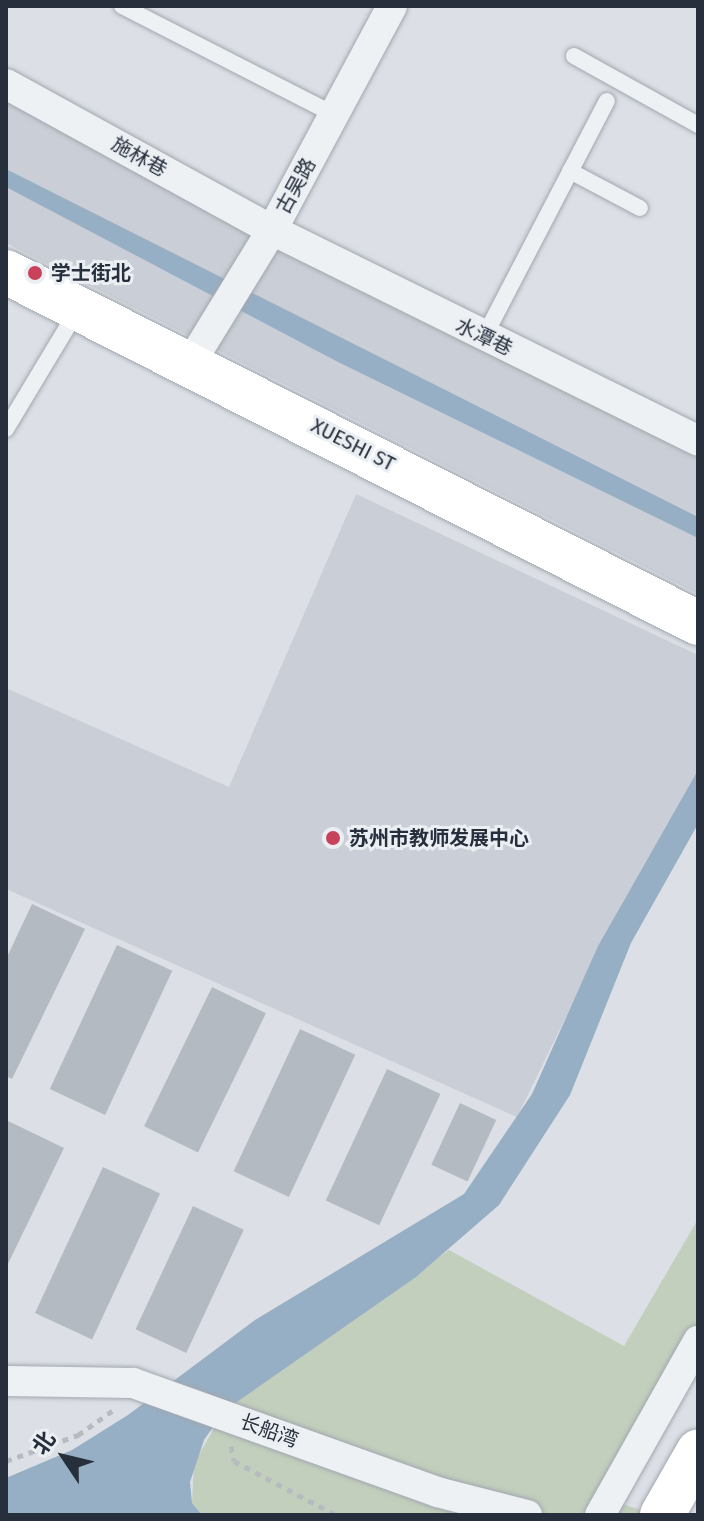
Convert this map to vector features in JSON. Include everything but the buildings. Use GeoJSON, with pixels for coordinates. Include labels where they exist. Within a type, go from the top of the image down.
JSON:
{"type":"FeatureCollection","features":[{"type":"Feature","properties":{"kind":"street","name":"古吴路"},"geometry":{"type":"LineString","coordinates":[[199,349],[272,230],[392,6]]}},
{"type":"Feature","properties":{"kind":"street","name":"施林巷"},"geometry":{"type":"LineString","coordinates":[[6,84],[272,230]]}},
{"type":"Feature","properties":{"kind":"street","name":"水潭巷"},"geometry":{"type":"LineString","coordinates":[[272,230],[698,441]]}},
{"type":"Feature","properties":{"kind":"street","name":"XUESHI ST"},"geometry":{"type":"LineString","coordinates":[[6,272],[78,310],[199,349],[698,623]]}},
{"type":"Feature","properties":{"kind":"street"},"geometry":{"type":"LineString","coordinates":[[600,1515],[698,1341]]}},
{"type":"Feature","properties":{"kind":"street","name":"长船湾"},"geometry":{"type":"LineString","coordinates":[[6,1381],[128,1392],[437,1492],[527,1515]]}},
{"type":"Feature","properties":{"kind":"street"},"geometry":{"type":"LineString","coordinates":[[662,1515],[698,1452]]}},
{"type":"Feature","properties":{"kind":"lane"},"geometry":{"type":"LineString","coordinates":[[122,6],[335,115]]}},
{"type":"Feature","properties":{"kind":"lane"},"geometry":{"type":"LineString","coordinates":[[574,56],[698,125]]}},
{"type":"Feature","properties":{"kind":"lane"},"geometry":{"type":"LineString","coordinates":[[484,337],[607,101]]}},
{"type":"Feature","properties":{"kind":"lane"},"geometry":{"type":"LineString","coordinates":[[570,171],[640,208]]}},
{"type":"Feature","properties":{"kind":"lane"},"geometry":{"type":"LineString","coordinates":[[6,429],[78,310]]}},
{"type":"Feature","properties":{"kind":"path"},"geometry":{"type":"LineString","coordinates":[[6,1461],[78,1435],[128,1392]]}},
{"type":"Feature","properties":{"kind":"path"},"geometry":{"type":"LineString","coordinates":[[231,1427],[234,1461],[336,1515]]}},
{"type":"Feature","properties":{"kind":"shaded area"},"geometry":{"type":"Polygon","coordinates":[[[6,101],[698,451],[698,594],[6,243],[6,101]]]}},
{"type":"Feature","properties":{"kind":"shaded area","name":"苏州市教师发展中心"},"geometry":{"type":"Polygon","coordinates":[[[356,494],[698,655],[698,770],[620,907],[517,1117],[6,889],[6,688],[229,787],[356,494]]]}},
{"type":"Feature","properties":{"kind":"green space"},"geometry":{"type":"Polygon","coordinates":[[[698,1219],[698,1350],[615,1502],[658,1515],[202,1515],[192,1503],[194,1463],[224,1411],[449,1250],[624,1346],[698,1219]]]}},
{"type":"Feature","properties":{"kind":"water"},"geometry":{"type":"Polygon","coordinates":[[[6,169],[698,517],[698,538],[338,362],[6,187],[6,169]]]}},
{"type":"Feature","properties":{"kind":"water"},"geometry":{"type":"Polygon","coordinates":[[[698,770],[698,824],[631,943],[570,1095],[499,1205],[416,1277],[224,1411],[204,1440],[190,1482],[192,1503],[202,1515],[6,1515],[6,1478],[72,1450],[128,1415],[255,1320],[464,1194],[532,1094],[598,946],[698,770]]]}},
{"type":"Feature","properties":{"kind":"place","name":"学士街北"},"geometry":{"type":"Point","coordinates":[35,273]}},
{"type":"Feature","properties":{"kind":"place","name":"苏州市教师发展中心"},"geometry":{"type":"Point","coordinates":[333,838]}}]}
